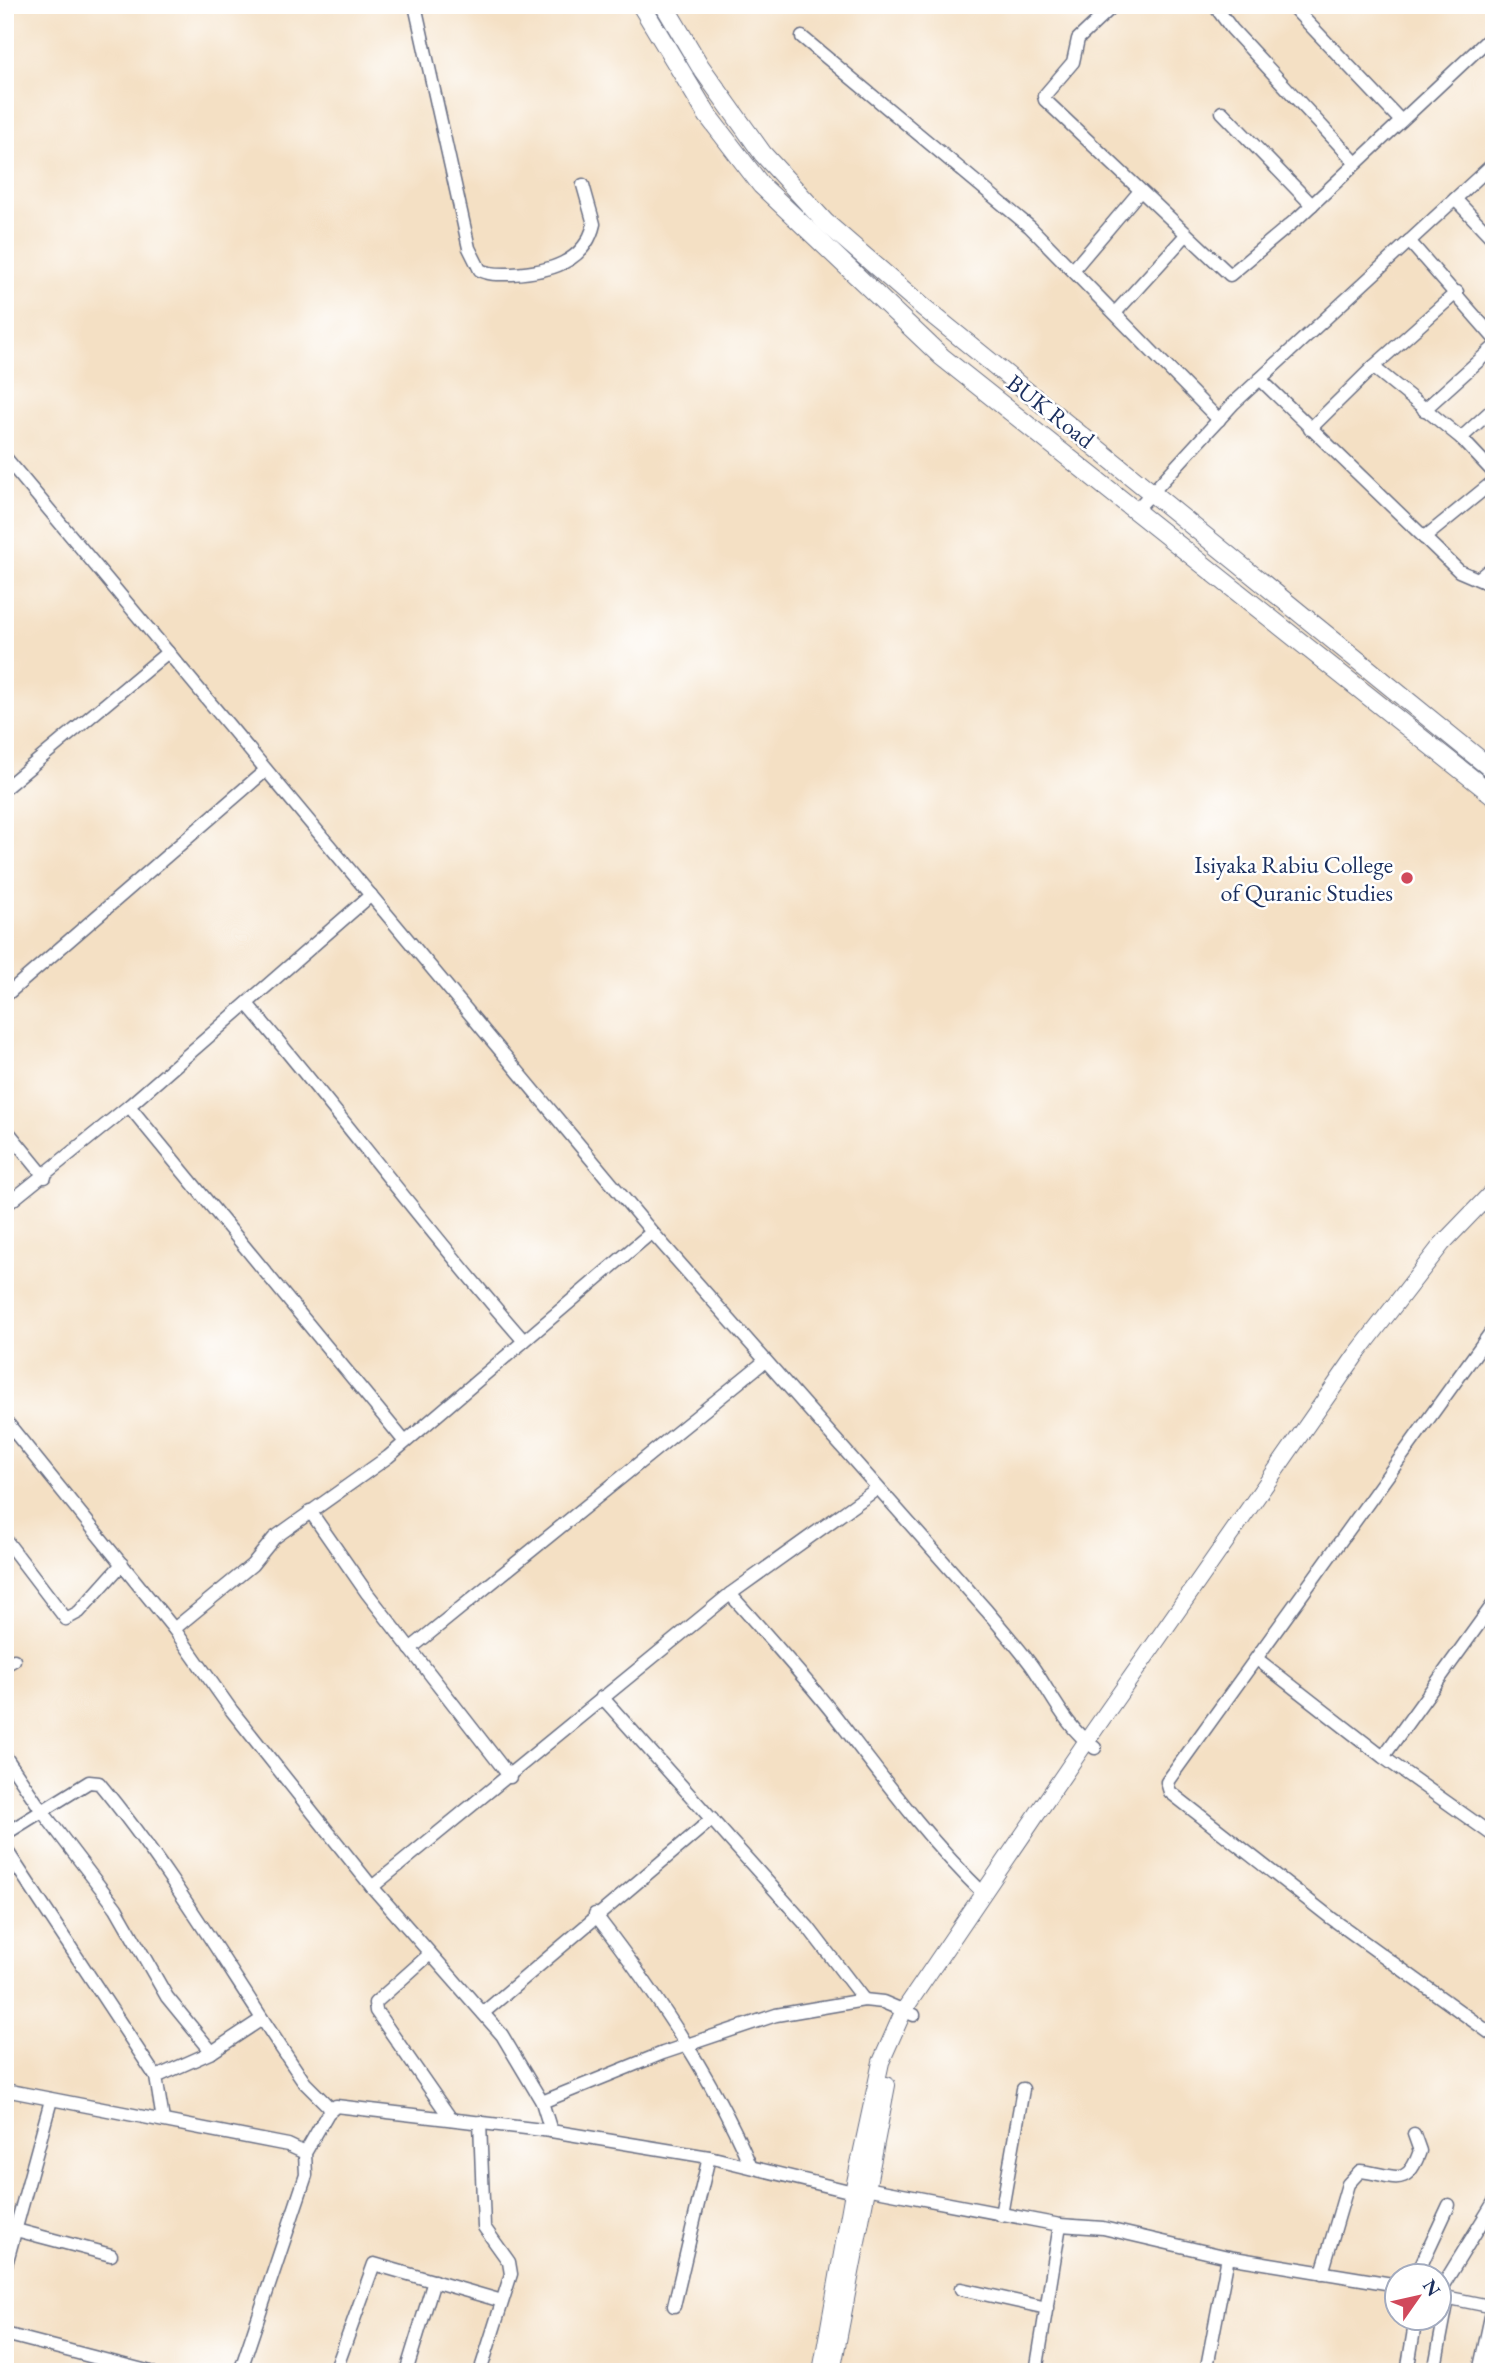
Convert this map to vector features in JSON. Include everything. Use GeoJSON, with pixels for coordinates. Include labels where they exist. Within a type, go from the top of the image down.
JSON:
{"type":"FeatureCollection","features":[{"type":"Feature","properties":{"kind":"main road","name":"BUK Road"},"geometry":{"type":"LineString","coordinates":[[641,5],[708,116],[761,185],[942,357],[1136,510],[1319,660],[1494,796]]}},
{"type":"Feature","properties":{"kind":"main road","name":"BUK Road"},"geometry":{"type":"LineString","coordinates":[[664,5],[700,66],[763,154],[825,222],[923,307],[1494,772]]}},
{"type":"Feature","properties":{"kind":"main road"},"geometry":{"type":"LineString","coordinates":[[1453,739],[1475,749],[1494,764]]}},
{"type":"Feature","properties":{"kind":"main road"},"geometry":{"type":"LineString","coordinates":[[1459,768],[1470,788],[1494,810]]}},
{"type":"Feature","properties":{"kind":"main road"},"geometry":{"type":"LineString","coordinates":[[1224,1554],[1356,1355],[1442,1244],[1494,1190]]}},
{"type":"Feature","properties":{"kind":"main road"},"geometry":{"type":"LineString","coordinates":[[832,2372],[881,2062],[909,2012],[984,1894],[1364,1361],[1450,1251],[1494,1206]]}},
{"type":"Feature","properties":{"kind":"main road"},"geometry":{"type":"LineString","coordinates":[[909,2012],[1090,1745]]}},
{"type":"Feature","properties":{"kind":"main road"},"geometry":{"type":"LineString","coordinates":[[821,2372],[860,2190]]}},
{"type":"Feature","properties":{"kind":"street"},"geometry":{"type":"LineString","coordinates":[[415,5],[469,248],[480,270],[496,274],[541,272],[581,252],[594,224],[583,185]]}},
{"type":"Feature","properties":{"kind":"street"},"geometry":{"type":"LineString","coordinates":[[1114,5],[1079,39],[1073,62],[1044,96],[1045,100],[1230,275],[1312,205],[1494,34]]}},
{"type":"Feature","properties":{"kind":"street"},"geometry":{"type":"LineString","coordinates":[[1214,5],[1232,29],[1356,163]]}},
{"type":"Feature","properties":{"kind":"street"},"geometry":{"type":"LineString","coordinates":[[1291,5],[1401,121]]}},
{"type":"Feature","properties":{"kind":"street"},"geometry":{"type":"LineString","coordinates":[[802,37],[1030,227],[1219,421]]}},
{"type":"Feature","properties":{"kind":"street"},"geometry":{"type":"LineString","coordinates":[[1222,112],[1312,205]]}},
{"type":"Feature","properties":{"kind":"street"},"geometry":{"type":"LineString","coordinates":[[1136,510],[1261,379],[1494,163]]}},
{"type":"Feature","properties":{"kind":"street"},"geometry":{"type":"LineString","coordinates":[[1073,270],[1140,191]]}},
{"type":"Feature","properties":{"kind":"street"},"geometry":{"type":"LineString","coordinates":[[1455,199],[1494,240]]}},
{"type":"Feature","properties":{"kind":"street"},"geometry":{"type":"LineString","coordinates":[[1115,313],[1186,235]]}},
{"type":"Feature","properties":{"kind":"street"},"geometry":{"type":"LineString","coordinates":[[1409,241],[1457,292],[1494,338]]}},
{"type":"Feature","properties":{"kind":"street"},"geometry":{"type":"LineString","coordinates":[[1310,429],[1373,367],[1457,292]]}},
{"type":"Feature","properties":{"kind":"street"},"geometry":{"type":"LineString","coordinates":[[1424,410],[1494,346]]}},
{"type":"Feature","properties":{"kind":"street"},"geometry":{"type":"LineString","coordinates":[[1373,367],[1461,438],[1494,472]]}},
{"type":"Feature","properties":{"kind":"street"},"geometry":{"type":"LineString","coordinates":[[1261,379],[1458,571],[1494,586]]}},
{"type":"Feature","properties":{"kind":"street"},"geometry":{"type":"LineString","coordinates":[[1461,438],[1494,408]]}},
{"type":"Feature","properties":{"kind":"street"},"geometry":{"type":"LineString","coordinates":[[5,457],[652,1233],[1025,1658],[1055,1703],[1090,1745]]}},
{"type":"Feature","properties":{"kind":"street"},"geometry":{"type":"LineString","coordinates":[[1424,538],[1494,481]]}},
{"type":"Feature","properties":{"kind":"street"},"geometry":{"type":"LineString","coordinates":[[1479,578],[1494,566]]}},
{"type":"Feature","properties":{"kind":"street"},"geometry":{"type":"LineString","coordinates":[[5,788],[168,652]]}},
{"type":"Feature","properties":{"kind":"street"},"geometry":{"type":"LineString","coordinates":[[5,996],[267,770]]}},
{"type":"Feature","properties":{"kind":"street"},"geometry":{"type":"LineString","coordinates":[[5,1206],[45,1177],[129,1106],[371,895]]}},
{"type":"Feature","properties":{"kind":"street"},"geometry":{"type":"LineString","coordinates":[[247,1004],[324,1093],[389,1179],[524,1341]]}},
{"type":"Feature","properties":{"kind":"street"},"geometry":{"type":"LineString","coordinates":[[129,1106],[405,1442]]}},
{"type":"Feature","properties":{"kind":"street"},"geometry":{"type":"LineString","coordinates":[[5,1128],[45,1177]]}},
{"type":"Feature","properties":{"kind":"street"},"geometry":{"type":"LineString","coordinates":[[174,1629],[252,1565],[274,1538],[405,1442],[652,1233]]}},
{"type":"Feature","properties":{"kind":"street"},"geometry":{"type":"LineString","coordinates":[[1494,1328],[1167,1782],[1167,1789],[1331,1919],[1494,2036]]}},
{"type":"Feature","properties":{"kind":"street"},"geometry":{"type":"LineString","coordinates":[[410,1649],[765,1361]]}},
{"type":"Feature","properties":{"kind":"street"},"geometry":{"type":"LineString","coordinates":[[5,1420],[174,1629],[232,1711],[372,1887],[502,2035],[542,2102],[551,2131]]}},
{"type":"Feature","properties":{"kind":"street"},"geometry":{"type":"LineString","coordinates":[[372,1887],[510,1777],[602,1697],[730,1594],[878,1488]]}},
{"type":"Feature","properties":{"kind":"street"},"geometry":{"type":"LineString","coordinates":[[310,1511],[328,1541],[510,1777]]}},
{"type":"Feature","properties":{"kind":"street"},"geometry":{"type":"LineString","coordinates":[[5,1539],[66,1619],[79,1612],[122,1564]]}},
{"type":"Feature","properties":{"kind":"street"},"geometry":{"type":"LineString","coordinates":[[730,1594],[798,1669],[930,1836],[984,1894]]}},
{"type":"Feature","properties":{"kind":"street"},"geometry":{"type":"LineString","coordinates":[[1383,1757],[1494,1603]]}},
{"type":"Feature","properties":{"kind":"street"},"geometry":{"type":"LineString","coordinates":[[1256,1659],[1383,1757],[1494,1836]]}},
{"type":"Feature","properties":{"kind":"street"},"geometry":{"type":"LineString","coordinates":[[602,1697],[808,1927],[864,2000]]}},
{"type":"Feature","properties":{"kind":"street"},"geometry":{"type":"LineString","coordinates":[[5,1756],[42,1811],[116,1908],[167,1997],[212,2052]]}},
{"type":"Feature","properties":{"kind":"street"},"geometry":{"type":"LineString","coordinates":[[5,1835],[89,1782],[99,1783],[163,1867],[305,2082],[331,2109]]}},
{"type":"Feature","properties":{"kind":"street"},"geometry":{"type":"LineString","coordinates":[[483,2012],[712,1818]]}},
{"type":"Feature","properties":{"kind":"street"},"geometry":{"type":"LineString","coordinates":[[5,1848],[156,2077],[163,2120]]}},
{"type":"Feature","properties":{"kind":"street"},"geometry":{"type":"LineString","coordinates":[[596,1914],[665,2011],[740,2140],[750,2165]]}},
{"type":"Feature","properties":{"kind":"street"},"geometry":{"type":"LineString","coordinates":[[429,1954],[375,2003],[376,2011],[451,2119]]}},
{"type":"Feature","properties":{"kind":"street"},"geometry":{"type":"LineString","coordinates":[[542,2102],[685,2046],[776,2015],[864,2000],[883,2002],[909,2012]]}},
{"type":"Feature","properties":{"kind":"street"},"geometry":{"type":"LineString","coordinates":[[156,2077],[168,2069],[212,2052],[262,2020]]}},
{"type":"Feature","properties":{"kind":"street"},"geometry":{"type":"LineString","coordinates":[[1001,2214],[1023,2089]]}},
{"type":"Feature","properties":{"kind":"street"},"geometry":{"type":"LineString","coordinates":[[5,2090],[288,2145],[305,2154]]}},
{"type":"Feature","properties":{"kind":"street"},"geometry":{"type":"LineString","coordinates":[[5,2268],[51,2100]]}},
{"type":"Feature","properties":{"kind":"street"},"geometry":{"type":"LineString","coordinates":[[240,2372],[306,2175],[305,2154],[331,2109],[336,2106],[551,2131],[709,2157],[860,2190],[1060,2225],[1103,2228],[1228,2257],[1384,2283]]}},
{"type":"Feature","properties":{"kind":"street"},"geometry":{"type":"LineString","coordinates":[[480,2122],[484,2227],[509,2262],[511,2274],[480,2372]]}},
{"type":"Feature","properties":{"kind":"street"},"geometry":{"type":"LineString","coordinates":[[1322,2273],[1349,2184],[1360,2171],[1402,2178],[1410,2174],[1420,2151],[1414,2134]]}},
{"type":"Feature","properties":{"kind":"street"},"geometry":{"type":"LineString","coordinates":[[674,2306],[709,2157]]}},
{"type":"Feature","properties":{"kind":"street"},"geometry":{"type":"LineString","coordinates":[[1454,2275],[1488,2221],[1494,2202]]}},
{"type":"Feature","properties":{"kind":"street"},"geometry":{"type":"LineString","coordinates":[[1423,2262],[1449,2205]]}},
{"type":"Feature","properties":{"kind":"street"},"geometry":{"type":"LineString","coordinates":[[1036,2372],[1060,2225]]}},
{"type":"Feature","properties":{"kind":"street"},"geometry":{"type":"LineString","coordinates":[[16,2230],[111,2255]]}},
{"type":"Feature","properties":{"kind":"street"},"geometry":{"type":"LineString","coordinates":[[1206,2372],[1228,2257]]}},
{"type":"Feature","properties":{"kind":"street"},"geometry":{"type":"LineString","coordinates":[[335,2372],[371,2266],[376,2263],[502,2301]]}},
{"type":"Feature","properties":{"kind":"street"},"geometry":{"type":"LineString","coordinates":[[406,2372],[434,2281]]}},
{"type":"Feature","properties":{"kind":"street"},"geometry":{"type":"LineString","coordinates":[[961,2289],[1047,2308]]}},
{"type":"Feature","properties":{"kind":"street"},"geometry":{"type":"LineString","coordinates":[[1454,2297],[1493,2307],[1479,2372]]}},
{"type":"Feature","properties":{"kind":"street"},"geometry":{"type":"LineString","coordinates":[[1407,2372],[1414,2332]]}},
{"type":"Feature","properties":{"kind":"street"},"geometry":{"type":"LineString","coordinates":[[1434,2372],[1438,2332]]}},
{"type":"Feature","properties":{"kind":"street"},"geometry":{"type":"LineString","coordinates":[[5,2334],[151,2372]]}},
{"type":"Feature","properties":{"kind":"place","name":"Isiyaka Rabiu College of Quranic Studies"},"geometry":{"type":"Point","coordinates":[1407,878]}}]}
